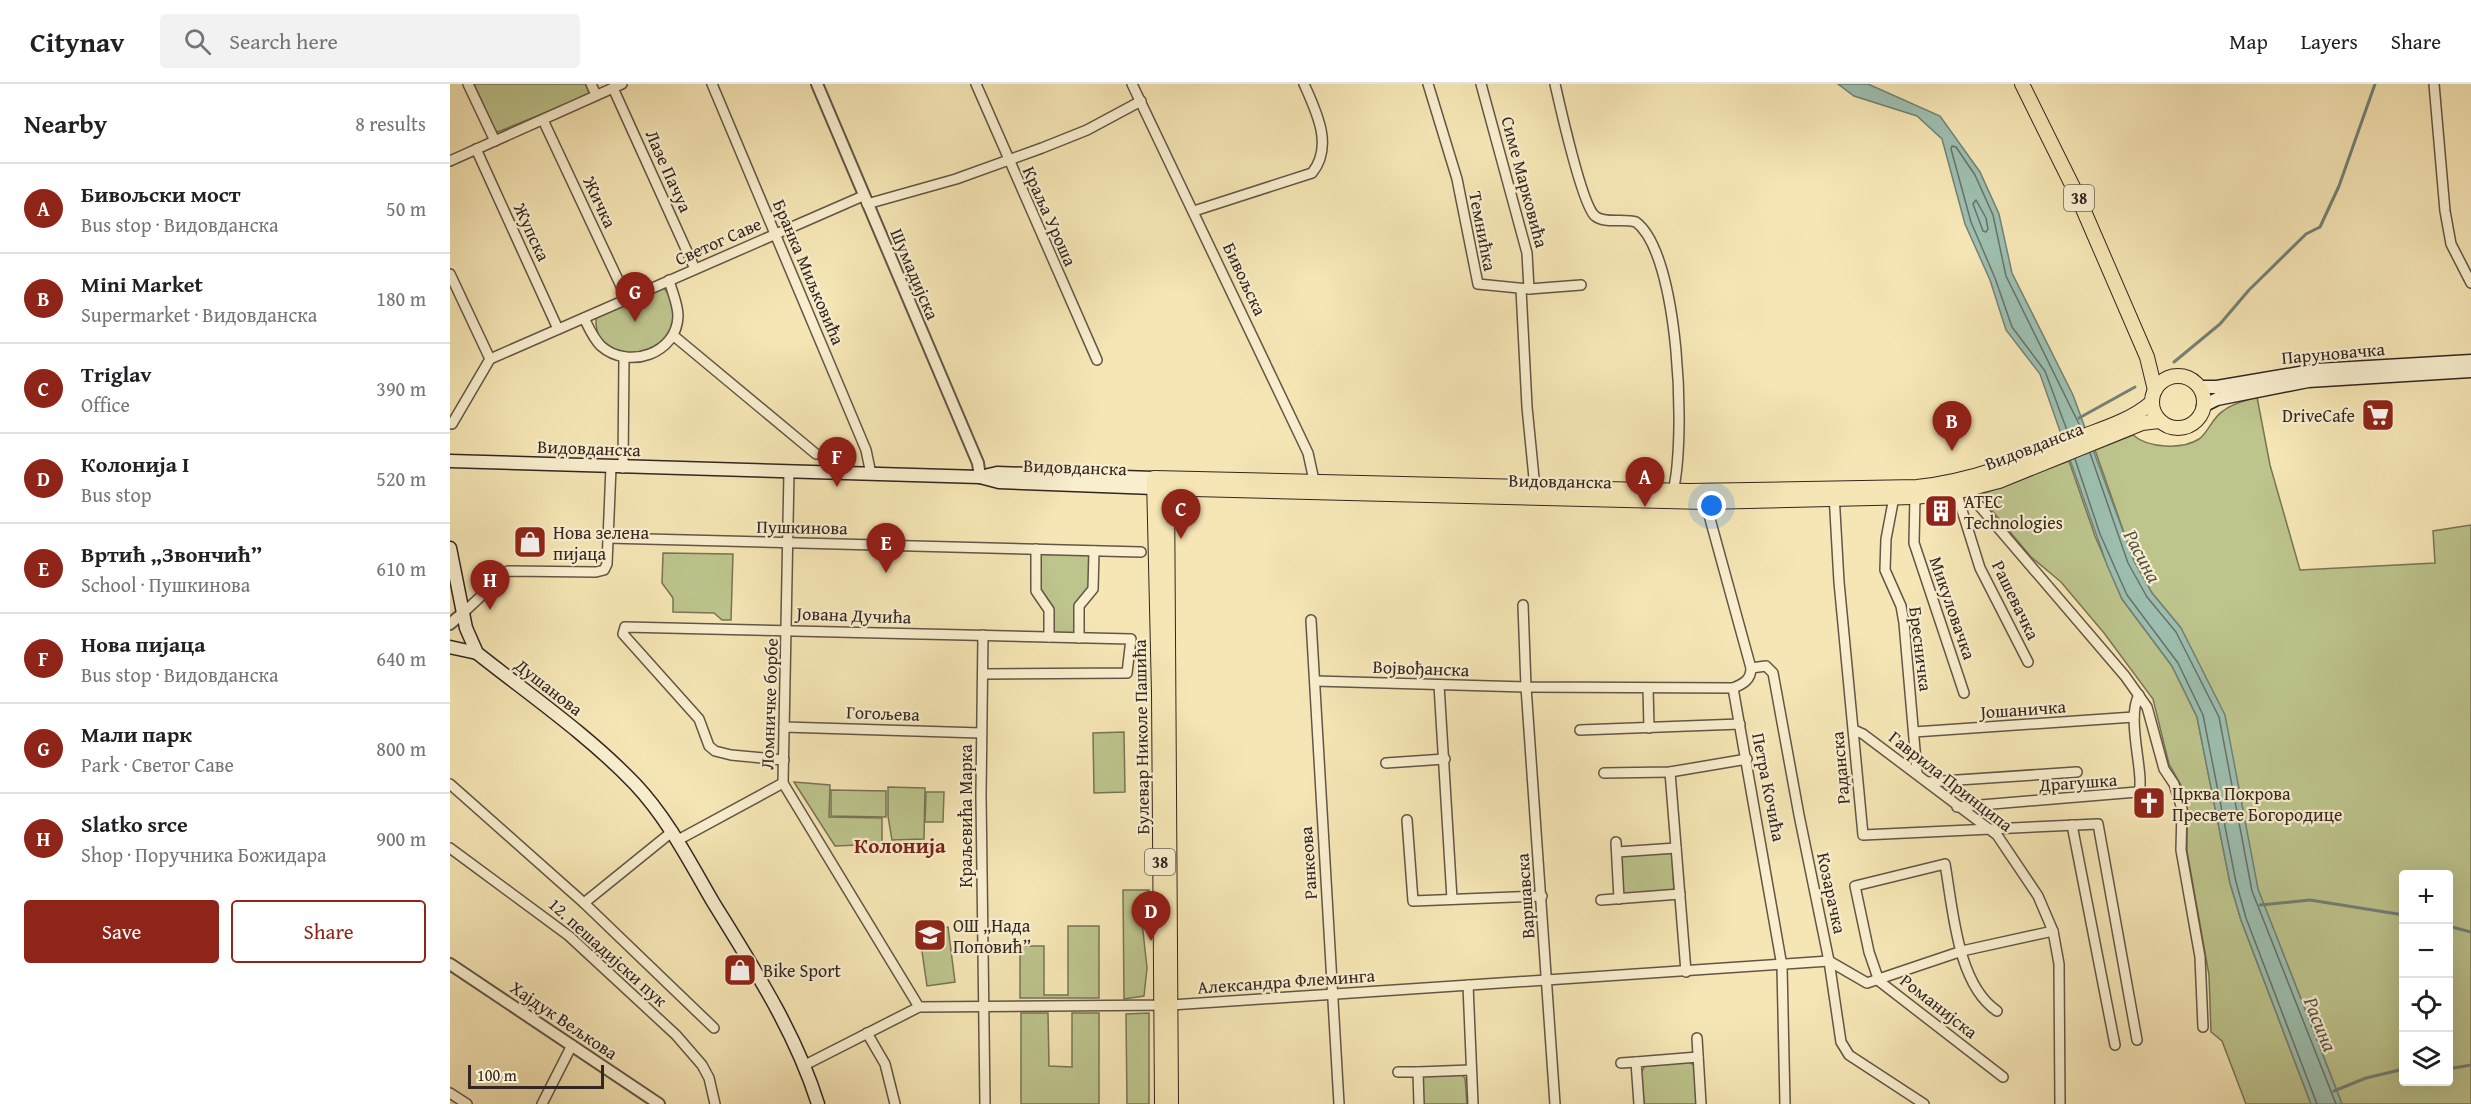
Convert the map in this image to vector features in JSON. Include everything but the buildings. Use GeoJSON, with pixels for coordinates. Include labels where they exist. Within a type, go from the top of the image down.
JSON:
{"type":"FeatureCollection","features":[{"type":"Feature","properties":{"kind":"main road","name":"38"},"geometry":{"type":"LineString","coordinates":[[2022,84],[2078,195],[2147,357],[2159,421]]}},
{"type":"Feature","properties":{"kind":"main road","name":"38"},"geometry":{"type":"LineString","coordinates":[[2147,357],[2162,372],[2173,377],[2187,378],[2199,387]]}},
{"type":"Feature","properties":{"kind":"main road","name":"Паруновачка"},"geometry":{"type":"LineString","coordinates":[[2199,387],[2217,387],[2308,370],[2471,361]]}},
{"type":"Feature","properties":{"kind":"main road","name":"Паруновачка"},"geometry":{"type":"LineString","coordinates":[[2204,406],[2217,399],[2308,381],[2471,371]]}},
{"type":"Feature","properties":{"kind":"main road"},"geometry":{"type":"LineString","coordinates":[[2128,424],[2165,379],[2173,377]]}},
{"type":"Feature","properties":{"kind":"main road"},"geometry":{"type":"LineString","coordinates":[[2128,424],[2159,421],[2169,427],[2183,428],[2198,419],[2204,406],[2199,387]]}},
{"type":"Feature","properties":{"kind":"main road","name":"Видовданска"},"geometry":{"type":"LineString","coordinates":[[1834,494],[1914,497],[2017,468],[2128,424]]}},
{"type":"Feature","properties":{"kind":"main road","name":"Видовданска"},"geometry":{"type":"LineString","coordinates":[[450,461],[617,468],[980,477],[996,482],[1160,483],[1704,497],[1834,494],[1962,485]]}},
{"type":"Feature","properties":{"kind":"main road","name":"Булевар Николе Пашића"},"geometry":{"type":"LineString","coordinates":[[1160,483],[1166,1005],[1171,1104]]}},
{"type":"Feature","properties":{"kind":"main road","name":"Видовданска"},"geometry":{"type":"LineString","coordinates":[[1520,493],[1535,488],[1673,491],[1704,497]]}},
{"type":"Feature","properties":{"kind":"main road"},"geometry":{"type":"LineString","coordinates":[[450,548],[463,613],[477,653]]}},
{"type":"Feature","properties":{"kind":"main road"},"geometry":{"type":"LineString","coordinates":[[450,647],[477,653]]}},
{"type":"Feature","properties":{"kind":"main road","name":"Душанова"},"geometry":{"type":"LineString","coordinates":[[477,653],[609,759],[635,784],[675,835],[782,1017],[805,1065],[818,1104]]}},
{"type":"Feature","properties":{"kind":"main road","name":"Булевар Николе Пашића"},"geometry":{"type":"LineString","coordinates":[[1162,1104],[1166,1005]]}},
{"type":"Feature","properties":{"kind":"street"},"geometry":{"type":"LineString","coordinates":[[468,84],[495,141]]}},
{"type":"Feature","properties":{"kind":"street"},"geometry":{"type":"LineString","coordinates":[[591,84],[596,95]]}},
{"type":"Feature","properties":{"kind":"street","name":"Бранка Миљковића"},"geometry":{"type":"LineString","coordinates":[[712,84],[869,458],[871,474]]}},
{"type":"Feature","properties":{"kind":"street","name":"Шумадијска"},"geometry":{"type":"LineString","coordinates":[[817,84],[978,463],[980,477]]}},
{"type":"Feature","properties":{"kind":"street","name":"Краља Уроша"},"geometry":{"type":"LineString","coordinates":[[976,84],[1004,146],[1007,160],[1097,360]]}},
{"type":"Feature","properties":{"kind":"street"},"geometry":{"type":"LineString","coordinates":[[1194,211],[1312,174],[1318,165],[1321,125],[1304,84]]}},
{"type":"Feature","properties":{"kind":"street","name":"Темнићка"},"geometry":{"type":"LineString","coordinates":[[1428,84],[1457,179],[1475,280],[1484,286],[1525,289],[1581,285]]}},
{"type":"Feature","properties":{"kind":"street","name":"Симе Марковића"},"geometry":{"type":"LineString","coordinates":[[1480,84],[1527,253],[1525,289],[1527,407],[1535,488]]}},
{"type":"Feature","properties":{"kind":"street"},"geometry":{"type":"LineString","coordinates":[[1555,84],[1579,175],[1593,215],[1600,219],[1636,222],[1650,239],[1656,253],[1670,304],[1679,375],[1673,491]]}},
{"type":"Feature","properties":{"kind":"street"},"geometry":{"type":"LineString","coordinates":[[2434,84],[2445,211],[2451,244],[2471,283]]}},
{"type":"Feature","properties":{"kind":"street","name":"Бивољска"},"geometry":{"type":"LineString","coordinates":[[1137,85],[1141,101],[1308,453],[1315,488]]}},
{"type":"Feature","properties":{"kind":"street"},"geometry":{"type":"LineString","coordinates":[[450,161],[618,86]]}},
{"type":"Feature","properties":{"kind":"street","name":"Лазе Пачуа"},"geometry":{"type":"LineString","coordinates":[[618,86],[695,269]]}},
{"type":"Feature","properties":{"kind":"street","name":"Светог Саве"},"geometry":{"type":"LineString","coordinates":[[490,359],[775,234],[865,200],[956,179],[1069,138],[1141,101]]}},
{"type":"Feature","properties":{"kind":"street","name":"Жичка"},"geometry":{"type":"LineString","coordinates":[[543,120],[627,299]]}},
{"type":"Feature","properties":{"kind":"street","name":"Жупска"},"geometry":{"type":"LineString","coordinates":[[476,149],[558,329]]}},
{"type":"Feature","properties":{"kind":"street"},"geometry":{"type":"LineString","coordinates":[[450,274],[490,359],[452,424]]}},
{"type":"Feature","properties":{"kind":"street"},"geometry":{"type":"LineString","coordinates":[[584,318],[600,344],[624,357],[656,352],[674,336],[678,317],[669,280]]}},
{"type":"Feature","properties":{"kind":"street"},"geometry":{"type":"LineString","coordinates":[[674,336],[816,454]]}},
{"type":"Feature","properties":{"kind":"street"},"geometry":{"type":"LineString","coordinates":[[450,624],[508,571],[596,572],[604,570],[607,564],[607,538],[617,468],[624,357]]}},
{"type":"Feature","properties":{"kind":"street","name":"Ломничке борбе"},"geometry":{"type":"LineString","coordinates":[[789,472],[788,629],[783,783],[919,1006]]}},
{"type":"Feature","properties":{"kind":"street"},"geometry":{"type":"LineString","coordinates":[[1962,485],[2029,567],[2139,694],[2152,722],[2164,769],[2174,784],[2182,809],[2181,850],[2200,957],[2203,1027]]}},
{"type":"Feature","properties":{"kind":"street","name":"Рашевачка"},"geometry":{"type":"LineString","coordinates":[[1962,485],[1980,568],[2028,662]]}},
{"type":"Feature","properties":{"kind":"street","name":"Раданска"},"geometry":{"type":"LineString","coordinates":[[1834,494],[1839,582],[1862,832],[1866,837],[2098,824],[2137,1040]]}},
{"type":"Feature","properties":{"kind":"street"},"geometry":{"type":"LineString","coordinates":[[1704,497],[1750,668],[1748,679],[1733,687]]}},
{"type":"Feature","properties":{"kind":"street","name":"Бресничка"},"geometry":{"type":"LineString","coordinates":[[1894,497],[1886,539],[1885,570],[1901,606],[1904,623],[1917,773]]}},
{"type":"Feature","properties":{"kind":"street","name":"Микуловачка"},"geometry":{"type":"LineString","coordinates":[[1914,497],[1914,543],[1964,693]]}},
{"type":"Feature","properties":{"kind":"street","name":"Пушкинова"},"geometry":{"type":"LineString","coordinates":[[607,538],[1141,552]]}},
{"type":"Feature","properties":{"kind":"street"},"geometry":{"type":"LineString","coordinates":[[1036,549],[1036,591],[1049,610],[1049,637]]}},
{"type":"Feature","properties":{"kind":"street"},"geometry":{"type":"LineString","coordinates":[[1079,638],[1079,606],[1093,589],[1094,551]]}},
{"type":"Feature","properties":{"kind":"street"},"geometry":{"type":"LineString","coordinates":[[1523,605],[1526,687]]}},
{"type":"Feature","properties":{"kind":"street","name":"Ранкеова"},"geometry":{"type":"LineString","coordinates":[[1311,620],[1339,1104]]}},
{"type":"Feature","properties":{"kind":"street","name":"Јована Дучића"},"geometry":{"type":"LineString","coordinates":[[784,760],[731,755],[715,751],[709,746],[699,719],[623,634],[627,627],[788,629],[1131,639],[1127,673],[983,674]]}},
{"type":"Feature","properties":{"kind":"street","name":"Краљевића Марка"},"geometry":{"type":"LineString","coordinates":[[984,635],[981,733],[986,1104]]}},
{"type":"Feature","properties":{"kind":"street","name":"Козарачка"},"geometry":{"type":"LineString","coordinates":[[1750,668],[1766,666],[1773,673],[1829,961],[1843,1048],[1924,1104]]}},
{"type":"Feature","properties":{"kind":"street","name":"Војвођанска"},"geometry":{"type":"LineString","coordinates":[[1315,681],[1526,687],[1733,687]]}},
{"type":"Feature","properties":{"kind":"street"},"geometry":{"type":"LineString","coordinates":[[1439,685],[1452,898]]}},
{"type":"Feature","properties":{"kind":"street","name":"Варшавска"},"geometry":{"type":"LineString","coordinates":[[1526,687],[1555,1104]]}},
{"type":"Feature","properties":{"kind":"street","name":"Петра Кочића"},"geometry":{"type":"LineString","coordinates":[[1733,687],[1782,966],[1785,1104]]}},
{"type":"Feature","properties":{"kind":"street"},"geometry":{"type":"LineString","coordinates":[[1648,688],[1649,728]]}},
{"type":"Feature","properties":{"kind":"street","name":"Драгушка"},"geometry":{"type":"LineString","coordinates":[[1957,807],[2137,792],[2140,788],[2140,779],[2134,717],[2139,694]]}},
{"type":"Feature","properties":{"kind":"street","name":"Јошаничка"},"geometry":{"type":"LineString","coordinates":[[1914,732],[2134,717]]}},
{"type":"Feature","properties":{"kind":"street"},"geometry":{"type":"LineString","coordinates":[[1580,730],[1740,724]]}},
{"type":"Feature","properties":{"kind":"street","name":"Гогољева"},"geometry":{"type":"LineString","coordinates":[[784,727],[981,733]]}},
{"type":"Feature","properties":{"kind":"street","name":"Гаврила Принципа"},"geometry":{"type":"LineString","coordinates":[[1854,730],[1917,773],[1957,807],[2003,841],[2026,874],[2053,931],[2060,964],[2060,1104]]}},
{"type":"Feature","properties":{"kind":"street"},"geometry":{"type":"LineString","coordinates":[[1386,764],[1445,759]]}},
{"type":"Feature","properties":{"kind":"street"},"geometry":{"type":"LineString","coordinates":[[1604,773],[1670,772],[1747,759]]}},
{"type":"Feature","properties":{"kind":"street"},"geometry":{"type":"LineString","coordinates":[[1670,772],[1686,972]]}},
{"type":"Feature","properties":{"kind":"street","name":"Драгушка"},"geometry":{"type":"LineString","coordinates":[[1928,782],[2077,772]]}},
{"type":"Feature","properties":{"kind":"street"},"geometry":{"type":"LineString","coordinates":[[584,903],[675,835],[783,783]]}},
{"type":"Feature","properties":{"kind":"street"},"geometry":{"type":"LineString","coordinates":[[450,784],[584,903],[714,1028]]}},
{"type":"Feature","properties":{"kind":"street"},"geometry":{"type":"LineString","coordinates":[[1407,820],[1413,901],[1542,897]]}},
{"type":"Feature","properties":{"kind":"street"},"geometry":{"type":"LineString","coordinates":[[2072,825],[2115,1045]]}},
{"type":"Feature","properties":{"kind":"street"},"geometry":{"type":"LineString","coordinates":[[1616,842],[1619,899]]}},
{"type":"Feature","properties":{"kind":"street","name":"12. пешадијски пук"},"geometry":{"type":"LineString","coordinates":[[450,848],[569,936],[676,1035],[702,1065],[709,1078],[715,1104]]}},
{"type":"Feature","properties":{"kind":"street"},"geometry":{"type":"LineString","coordinates":[[1617,852],[1676,849]]}},
{"type":"Feature","properties":{"kind":"street"},"geometry":{"type":"LineString","coordinates":[[1998,1011],[1979,994],[1962,951],[1945,864],[1855,886],[1869,952],[1879,981],[1962,951],[2053,931]]}},
{"type":"Feature","properties":{"kind":"street"},"geometry":{"type":"LineString","coordinates":[[1602,900],[1680,894]]}},
{"type":"Feature","properties":{"kind":"street"},"geometry":{"type":"LineString","coordinates":[[1782,966],[1829,961]]}},
{"type":"Feature","properties":{"kind":"street","name":"Романијска"},"geometry":{"type":"LineString","coordinates":[[1829,961],[1860,981],[1867,983],[1879,981],[2003,1077]]}},
{"type":"Feature","properties":{"kind":"street","name":"Хајдук Вељкова"},"geometry":{"type":"LineString","coordinates":[[450,964],[659,1104]]}},
{"type":"Feature","properties":{"kind":"street","name":"Александра Флеминга"},"geometry":{"type":"LineString","coordinates":[[805,1065],[919,1006],[1166,1005],[1782,966]]}},
{"type":"Feature","properties":{"kind":"street"},"geometry":{"type":"LineString","coordinates":[[1468,985],[1473,1104]]}},
{"type":"Feature","properties":{"kind":"street"},"geometry":{"type":"LineString","coordinates":[[867,1033],[885,1064],[895,1104]]}},
{"type":"Feature","properties":{"kind":"street"},"geometry":{"type":"LineString","coordinates":[[1697,1038],[1701,1104]]}},
{"type":"Feature","properties":{"kind":"street"},"geometry":{"type":"LineString","coordinates":[[542,1104],[572,1045]]}},
{"type":"Feature","properties":{"kind":"street"},"geometry":{"type":"LineString","coordinates":[[1621,1063],[1698,1057]]}},
{"type":"Feature","properties":{"kind":"street"},"geometry":{"type":"LineString","coordinates":[[1636,1062],[1639,1104]]}},
{"type":"Feature","properties":{"kind":"street"},"geometry":{"type":"LineString","coordinates":[[1398,1072],[1471,1070]]}},
{"type":"Feature","properties":{"kind":"street"},"geometry":{"type":"LineString","coordinates":[[1418,1072],[1419,1104]]}},
{"type":"Feature","properties":{"kind":"street"},"geometry":{"type":"LineString","coordinates":[[450,1093],[467,1104]]}},
{"type":"Feature","properties":{"kind":"green space"},"geometry":{"type":"Polygon","coordinates":[[[474,84],[588,84],[590,89],[588,95],[498,132],[494,129],[474,84]]]}},
{"type":"Feature","properties":{"kind":"green space"},"geometry":{"type":"Polygon","coordinates":[[[664,288],[675,309],[673,327],[663,341],[647,350],[629,353],[612,349],[600,338],[596,318],[664,288]]]}},
{"type":"Feature","properties":{"kind":"green space"},"geometry":{"type":"Polygon","coordinates":[[[2257,397],[2270,465],[2300,570],[2435,563],[2433,531],[2471,525],[2471,1104],[2342,1104],[2258,890],[2181,628],[2152,593],[2134,561],[2095,450],[2133,435],[2156,445],[2175,446],[2192,443],[2202,436],[2216,417],[2235,404],[2257,397]]]}},
{"type":"Feature","properties":{"kind":"green space"},"geometry":{"type":"Polygon","coordinates":[[[2069,461],[2095,536],[2122,599],[2172,666],[2197,717],[2230,883],[2241,920],[2311,1104],[2246,1104],[2222,1041],[2211,1032],[2209,975],[2187,851],[2187,811],[2182,787],[2169,764],[2153,699],[2104,633],[2061,582],[2031,557],[1979,495],[2069,461]]]}},
{"type":"Feature","properties":{"kind":"green space"},"geometry":{"type":"Polygon","coordinates":[[[1036,549],[1094,551],[1093,589],[1079,606],[1079,638],[1049,637],[1049,610],[1036,591],[1036,549]]]}},
{"type":"Feature","properties":{"kind":"green space"},"geometry":{"type":"Polygon","coordinates":[[[663,553],[733,554],[731,620],[722,620],[714,613],[673,612],[673,598],[662,583],[663,553]]]}},
{"type":"Feature","properties":{"kind":"green space"},"geometry":{"type":"Polygon","coordinates":[[[1124,732],[1125,792],[1094,793],[1093,733],[1124,732]]]}},
{"type":"Feature","properties":{"kind":"green space"},"geometry":{"type":"Polygon","coordinates":[[[794,782],[830,785],[829,817],[882,818],[882,844],[835,846],[794,782]]]}},
{"type":"Feature","properties":{"kind":"green space"},"geometry":{"type":"Polygon","coordinates":[[[888,787],[925,788],[924,839],[892,840],[888,816],[888,787]]]}},
{"type":"Feature","properties":{"kind":"green space"},"geometry":{"type":"Polygon","coordinates":[[[831,790],[886,791],[886,817],[831,816],[831,790]]]}},
{"type":"Feature","properties":{"kind":"green space"},"geometry":{"type":"Polygon","coordinates":[[[926,792],[944,792],[943,822],[925,822],[926,792]]]}},
{"type":"Feature","properties":{"kind":"green space"},"geometry":{"type":"Polygon","coordinates":[[[1672,853],[1674,892],[1623,894],[1621,856],[1672,853]]]}},
{"type":"Feature","properties":{"kind":"green space"},"geometry":{"type":"Polygon","coordinates":[[[1123,890],[1149,890],[1142,922],[1147,968],[1144,996],[1124,999],[1123,890]]]}},
{"type":"Feature","properties":{"kind":"green space"},"geometry":{"type":"Polygon","coordinates":[[[1068,926],[1099,926],[1099,998],[1020,998],[1020,946],[1044,946],[1044,995],[1068,995],[1068,926]]]}},
{"type":"Feature","properties":{"kind":"green space"},"geometry":{"type":"Polygon","coordinates":[[[948,927],[955,982],[927,986],[919,931],[948,927]]]}},
{"type":"Feature","properties":{"kind":"green space"},"geometry":{"type":"Polygon","coordinates":[[[1021,1013],[1048,1013],[1049,1066],[1072,1067],[1072,1013],[1099,1013],[1099,1104],[1021,1104],[1021,1013]]]}},
{"type":"Feature","properties":{"kind":"green space"},"geometry":{"type":"Polygon","coordinates":[[[1149,1013],[1149,1104],[1127,1104],[1126,1014],[1149,1013]]]}},
{"type":"Feature","properties":{"kind":"green space"},"geometry":{"type":"Polygon","coordinates":[[[1687,1061],[1694,1065],[1697,1104],[1644,1104],[1641,1073],[1645,1066],[1687,1061]]]}},
{"type":"Feature","properties":{"kind":"green space"},"geometry":{"type":"Polygon","coordinates":[[[1462,1075],[1465,1078],[1467,1104],[1423,1104],[1422,1079],[1424,1076],[1462,1075]]]}},
{"type":"Feature","properties":{"kind":"water"},"geometry":{"type":"Polygon","coordinates":[[[1838,84],[1868,84],[1940,116],[1980,172],[1999,214],[2012,273],[2073,395],[2134,561],[2152,593],[2181,628],[2225,715],[2258,889],[2342,1104],[2311,1104],[2241,920],[2230,883],[2197,717],[2172,666],[2122,599],[2107,565],[2040,374],[2006,330],[1990,280],[1965,224],[1942,139],[1917,116],[1854,96],[1838,84]]]}},
{"type":"Feature","properties":{"kind":"waterway"},"geometry":{"type":"LineString","coordinates":[[2174,362],[2220,324],[2249,290],[2306,234],[2320,227],[2339,186],[2375,84]]}},
{"type":"Feature","properties":{"kind":"waterway"},"geometry":{"type":"LineString","coordinates":[[2079,418],[2135,387]]}},
{"type":"Feature","properties":{"kind":"waterway"},"geometry":{"type":"LineString","coordinates":[[2260,905],[2310,900],[2399,914]]}},
{"type":"Feature","properties":{"kind":"waterway"},"geometry":{"type":"LineString","coordinates":[[2453,927],[2471,932]]}},
{"type":"Feature","properties":{"kind":"waterway"},"geometry":{"type":"LineString","coordinates":[[2453,1068],[2471,1065]]}},
{"type":"Feature","properties":{"kind":"waterway"},"geometry":{"type":"LineString","coordinates":[[2334,1091],[2366,1078],[2399,1070]]}},
{"type":"Feature","properties":{"kind":"place","name":"Мали парк"},"geometry":{"type":"Point","coordinates":[635,322]}},
{"type":"Feature","properties":{"kind":"place","name":"DriveCafe"},"geometry":{"type":"Point","coordinates":[2378,415]}},
{"type":"Feature","properties":{"kind":"place","name":"Mini Market"},"geometry":{"type":"Point","coordinates":[1952,451]}},
{"type":"Feature","properties":{"kind":"place","name":"Нова пијаца"},"geometry":{"type":"Point","coordinates":[837,487]}},
{"type":"Feature","properties":{"kind":"place","name":"Бивољски мост"},"geometry":{"type":"Point","coordinates":[1645,507]}},
{"type":"Feature","properties":{"kind":"place","name":"ATEC Technologies"},"geometry":{"type":"Point","coordinates":[1941,511]}},
{"type":"Feature","properties":{"kind":"place","name":"Triglav"},"geometry":{"type":"Point","coordinates":[1181,539]}},
{"type":"Feature","properties":{"kind":"place","name":"Нова зелена пијаца"},"geometry":{"type":"Point","coordinates":[530,542]}},
{"type":"Feature","properties":{"kind":"place","name":"Вртић „Звончић”"},"geometry":{"type":"Point","coordinates":[886,573]}},
{"type":"Feature","properties":{"kind":"place","name":"Slatko srce"},"geometry":{"type":"Point","coordinates":[490,610]}},
{"type":"Feature","properties":{"kind":"place","name":"Црква Покрова Пресвете Богородице"},"geometry":{"type":"Point","coordinates":[2149,803]}},
{"type":"Feature","properties":{"kind":"place","name":"ОШ „Нада Поповић”"},"geometry":{"type":"Point","coordinates":[930,935]}},
{"type":"Feature","properties":{"kind":"place","name":"Колонија I"},"geometry":{"type":"Point","coordinates":[1151,941]}},
{"type":"Feature","properties":{"kind":"place","name":"Bike Sport"},"geometry":{"type":"Point","coordinates":[740,970]}},
{"type":"Feature","properties":{"kind":"district","name":"Колонија"},"geometry":{"type":"Point","coordinates":[900,845]}},
{"type":"Feature","properties":{"kind":"water label","name":"Расина"},"geometry":{"type":"Point","coordinates":[2143,556]}},
{"type":"Feature","properties":{"kind":"water label","name":"Расина"},"geometry":{"type":"Point","coordinates":[2321,1024]}}]}
